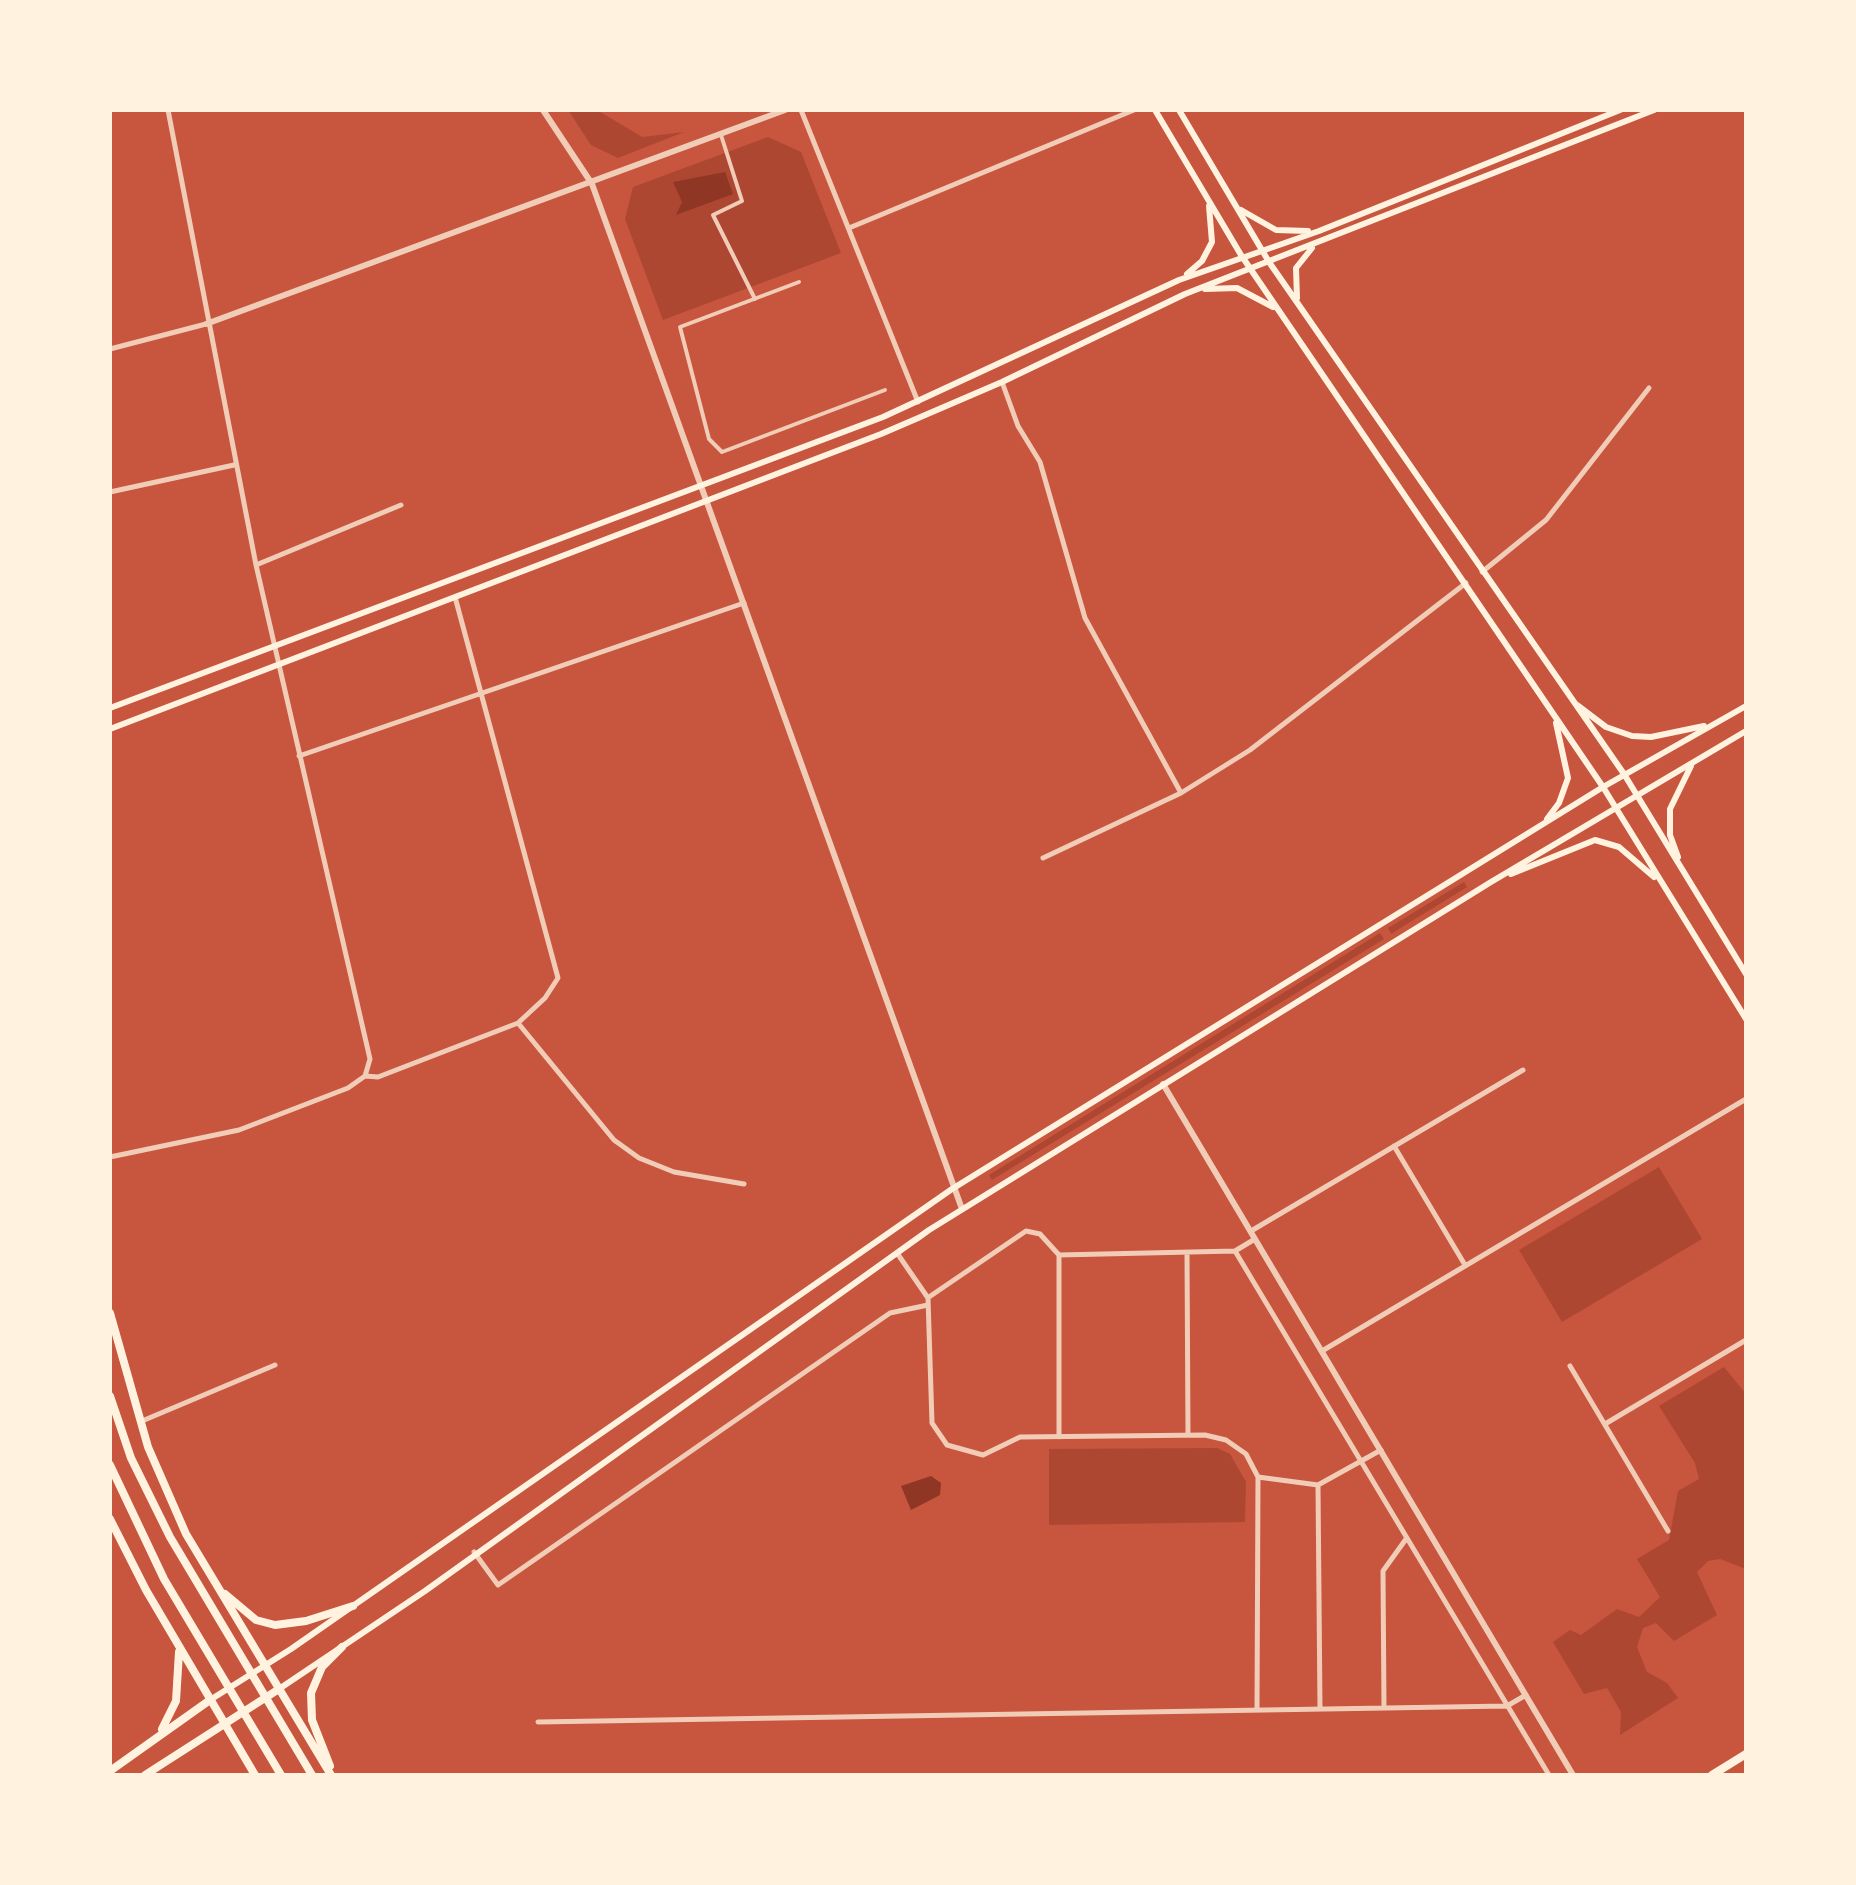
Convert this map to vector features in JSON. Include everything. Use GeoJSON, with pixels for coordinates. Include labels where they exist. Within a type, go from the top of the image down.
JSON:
{"type":"FeatureCollection","features":[{"type":"Feature","properties":{"kind":"main road"},"geometry":{"type":"LineString","coordinates":[[1155,110],[1240,254],[1603,786],[1746,1019]]}},
{"type":"Feature","properties":{"kind":"main road"},"geometry":{"type":"LineString","coordinates":[[1179,110],[1269,262],[1624,774],[1746,974]]}},
{"type":"Feature","properties":{"kind":"main road"},"geometry":{"type":"LineString","coordinates":[[110,708],[918,402],[1240,254],[1319,230],[1620,110]]}},
{"type":"Feature","properties":{"kind":"main road"},"geometry":{"type":"LineString","coordinates":[[110,729],[707,500],[1002,382],[1185,294],[1654,110]]}},
{"type":"Feature","properties":{"kind":"main road"},"geometry":{"type":"LineString","coordinates":[[1179,280],[1202,261],[1212,242],[1212,218],[1206,196]]}},
{"type":"Feature","properties":{"kind":"main road"},"geometry":{"type":"LineString","coordinates":[[1230,198],[1262,225],[1290,232],[1319,230]]}},
{"type":"Feature","properties":{"kind":"main road"},"geometry":{"type":"LineString","coordinates":[[1301,309],[1295,292],[1296,268],[1308,251],[1323,242]]}},
{"type":"Feature","properties":{"kind":"main road"},"geometry":{"type":"LineString","coordinates":[[1185,294],[1236,288],[1278,311]]}},
{"type":"Feature","properties":{"kind":"main road"},"geometry":{"type":"LineString","coordinates":[[1568,698],[1606,727],[1632,736],[1651,737],[1710,725]]}},
{"type":"Feature","properties":{"kind":"main road"},"geometry":{"type":"LineString","coordinates":[[110,1771],[952,1189],[1603,786],[1746,706]]}},
{"type":"Feature","properties":{"kind":"main road"},"geometry":{"type":"LineString","coordinates":[[1543,824],[1559,803],[1568,778],[1553,714]]}},
{"type":"Feature","properties":{"kind":"main road"},"geometry":{"type":"LineString","coordinates":[[146,1775],[342,1646],[896,1252],[1491,882],[1746,730]]}},
{"type":"Feature","properties":{"kind":"main road"},"geometry":{"type":"LineString","coordinates":[[1686,876],[1670,834],[1670,809],[1680,780],[1698,758]]}},
{"type":"Feature","properties":{"kind":"main road"},"geometry":{"type":"LineString","coordinates":[[1491,882],[1595,840],[1634,858],[1667,890]]}},
{"type":"Feature","properties":{"kind":"main road"},"geometry":{"type":"LineString","coordinates":[[110,1313],[140,1422],[163,1486],[205,1567],[332,1775]]}},
{"type":"Feature","properties":{"kind":"main road"},"geometry":{"type":"LineString","coordinates":[[110,1396],[170,1537],[312,1775]]}},
{"type":"Feature","properties":{"kind":"main road"},"geometry":{"type":"LineString","coordinates":[[110,1464],[164,1580],[281,1775]]}},
{"type":"Feature","properties":{"kind":"main road"},"geometry":{"type":"LineString","coordinates":[[110,1519],[179,1648],[255,1775]]}},
{"type":"Feature","properties":{"kind":"main road"},"geometry":{"type":"LineString","coordinates":[[205,1567],[227,1597],[267,1624],[295,1624],[352,1606]]}},
{"type":"Feature","properties":{"kind":"main road"},"geometry":{"type":"LineString","coordinates":[[332,1775],[312,1720],[311,1693],[322,1667],[342,1646]]}},
{"type":"Feature","properties":{"kind":"main road"},"geometry":{"type":"LineString","coordinates":[[158,1735],[176,1701],[179,1648]]}},
{"type":"Feature","properties":{"kind":"main road"},"geometry":{"type":"LineString","coordinates":[[1712,1775],[1746,1754]]}},
{"type":"Feature","properties":{"kind":"street"},"geometry":{"type":"LineString","coordinates":[[110,1156],[222,1136],[348,1088],[364,1076],[370,1059],[256,565],[206,324],[168,110]]}},
{"type":"Feature","properties":{"kind":"street"},"geometry":{"type":"LineString","coordinates":[[543,110],[592,184],[962,1209]]}},
{"type":"Feature","properties":{"kind":"street"},"geometry":{"type":"LineString","coordinates":[[110,349],[206,324],[785,110]]}},
{"type":"Feature","properties":{"kind":"street"},"geometry":{"type":"LineString","coordinates":[[801,110],[918,402]]}},
{"type":"Feature","properties":{"kind":"street"},"geometry":{"type":"LineString","coordinates":[[848,228],[1134,110]]}},
{"type":"Feature","properties":{"kind":"street"},"geometry":{"type":"LineString","coordinates":[[720,135],[742,202],[713,215],[755,299]]}},
{"type":"Feature","properties":{"kind":"street"},"geometry":{"type":"LineString","coordinates":[[799,282],[680,327],[709,440],[722,452],[885,390]]}},
{"type":"Feature","properties":{"kind":"street"},"geometry":{"type":"LineString","coordinates":[[1002,382],[1018,426],[1040,462],[1085,618],[1181,793]]}},
{"type":"Feature","properties":{"kind":"street"},"geometry":{"type":"LineString","coordinates":[[1482,572],[1546,520],[1649,388]]}},
{"type":"Feature","properties":{"kind":"street"},"geometry":{"type":"LineString","coordinates":[[110,492],[235,465]]}},
{"type":"Feature","properties":{"kind":"street"},"geometry":{"type":"LineString","coordinates":[[256,565],[401,505]]}},
{"type":"Feature","properties":{"kind":"street"},"geometry":{"type":"LineString","coordinates":[[1043,858],[1181,793],[1250,750],[1466,583]]}},
{"type":"Feature","properties":{"kind":"street"},"geometry":{"type":"LineString","coordinates":[[364,1076],[378,1077],[518,1023],[546,998],[558,978],[455,597]]}},
{"type":"Feature","properties":{"kind":"street"},"geometry":{"type":"LineString","coordinates":[[299,756],[744,602]]}},
{"type":"Feature","properties":{"kind":"street"},"geometry":{"type":"LineString","coordinates":[[518,1023],[626,1149],[674,1172],[744,1184]]}},
{"type":"Feature","properties":{"kind":"street"},"geometry":{"type":"LineString","coordinates":[[1059,1255],[1235,1251],[1253,1235],[1394,1146],[1522,1070]]}},
{"type":"Feature","properties":{"kind":"street"},"geometry":{"type":"LineString","coordinates":[[1163,1084],[1574,1772]]}},
{"type":"Feature","properties":{"kind":"street"},"geometry":{"type":"LineString","coordinates":[[1322,1351],[1746,1098]]}},
{"type":"Feature","properties":{"kind":"street"},"geometry":{"type":"LineString","coordinates":[[1394,1146],[1465,1266]]}},
{"type":"Feature","properties":{"kind":"street"},"geometry":{"type":"LineString","coordinates":[[474,1552],[498,1585],[890,1313],[928,1301],[1022,1232],[1040,1234],[1059,1255],[1059,1437]]}},
{"type":"Feature","properties":{"kind":"street"},"geometry":{"type":"LineString","coordinates":[[1235,1251],[1549,1775]]}},
{"type":"Feature","properties":{"kind":"street"},"geometry":{"type":"LineString","coordinates":[[896,1252],[928,1301],[931,1411],[941,1441],[982,1455],[1012,1439],[1215,1436],[1236,1445],[1253,1464],[1258,1478],[1257,1710]]}},
{"type":"Feature","properties":{"kind":"street"},"geometry":{"type":"LineString","coordinates":[[1187,1252],[1188,1436]]}},
{"type":"Feature","properties":{"kind":"street"},"geometry":{"type":"LineString","coordinates":[[1605,1424],[1746,1340]]}},
{"type":"Feature","properties":{"kind":"street"},"geometry":{"type":"LineString","coordinates":[[140,1422],[276,1365]]}},
{"type":"Feature","properties":{"kind":"street"},"geometry":{"type":"LineString","coordinates":[[1570,1366],[1668,1531]]}},
{"type":"Feature","properties":{"kind":"street"},"geometry":{"type":"LineString","coordinates":[[1258,1478],[1318,1484],[1381,1450]]}},
{"type":"Feature","properties":{"kind":"street"},"geometry":{"type":"LineString","coordinates":[[1318,1484],[1320,1709]]}},
{"type":"Feature","properties":{"kind":"street"},"geometry":{"type":"LineString","coordinates":[[1384,1708],[1384,1571],[1407,1538]]}},
{"type":"Feature","properties":{"kind":"street"},"geometry":{"type":"LineString","coordinates":[[538,1722],[1507,1706],[1526,1695]]}},
{"type":"Feature","properties":{"kind":"shaded area"},"geometry":{"type":"Polygon","coordinates":[[[568,110],[597,110],[642,137],[684,132],[618,158],[591,145],[568,110]]]}},
{"type":"Feature","properties":{"kind":"shaded area"},"geometry":{"type":"Polygon","coordinates":[[[768,137],[801,152],[841,253],[663,320],[625,219],[633,187],[768,137]]]}},
{"type":"Feature","properties":{"kind":"shaded area"},"geometry":{"type":"Polygon","coordinates":[[[725,172],[733,194],[676,215],[682,202],[673,182],[725,172]]]}},
{"type":"Feature","properties":{"kind":"shaded area"},"geometry":{"type":"Polygon","coordinates":[[[1464,882],[1467,887],[1391,934],[1388,928],[1464,882]]]}},
{"type":"Feature","properties":{"kind":"shaded area"},"geometry":{"type":"Polygon","coordinates":[[[1380,933],[1384,939],[992,1180],[989,1175],[1380,933]]]}},
{"type":"Feature","properties":{"kind":"shaded area"},"geometry":{"type":"Polygon","coordinates":[[[1659,1167],[1702,1239],[1562,1322],[1519,1250],[1659,1167]]]}},
{"type":"Feature","properties":{"kind":"shaded area"},"geometry":{"type":"Polygon","coordinates":[[[1724,1367],[1746,1394],[1746,1569],[1720,1559],[1708,1561],[1697,1572],[1717,1615],[1674,1641],[1656,1623],[1643,1628],[1637,1647],[1647,1672],[1667,1683],[1678,1698],[1620,1735],[1621,1712],[1607,1688],[1584,1694],[1553,1642],[1570,1630],[1581,1635],[1617,1609],[1639,1617],[1660,1597],[1637,1559],[1669,1540],[1678,1491],[1699,1479],[1695,1463],[1659,1406],[1724,1367]]]}},
{"type":"Feature","properties":{"kind":"shaded area"},"geometry":{"type":"Polygon","coordinates":[[[1217,1448],[1230,1454],[1246,1482],[1245,1522],[1049,1525],[1049,1449],[1217,1448]]]}},
{"type":"Feature","properties":{"kind":"shaded area"},"geometry":{"type":"Polygon","coordinates":[[[931,1476],[941,1483],[940,1495],[911,1510],[901,1486],[931,1476]]]}}]}
